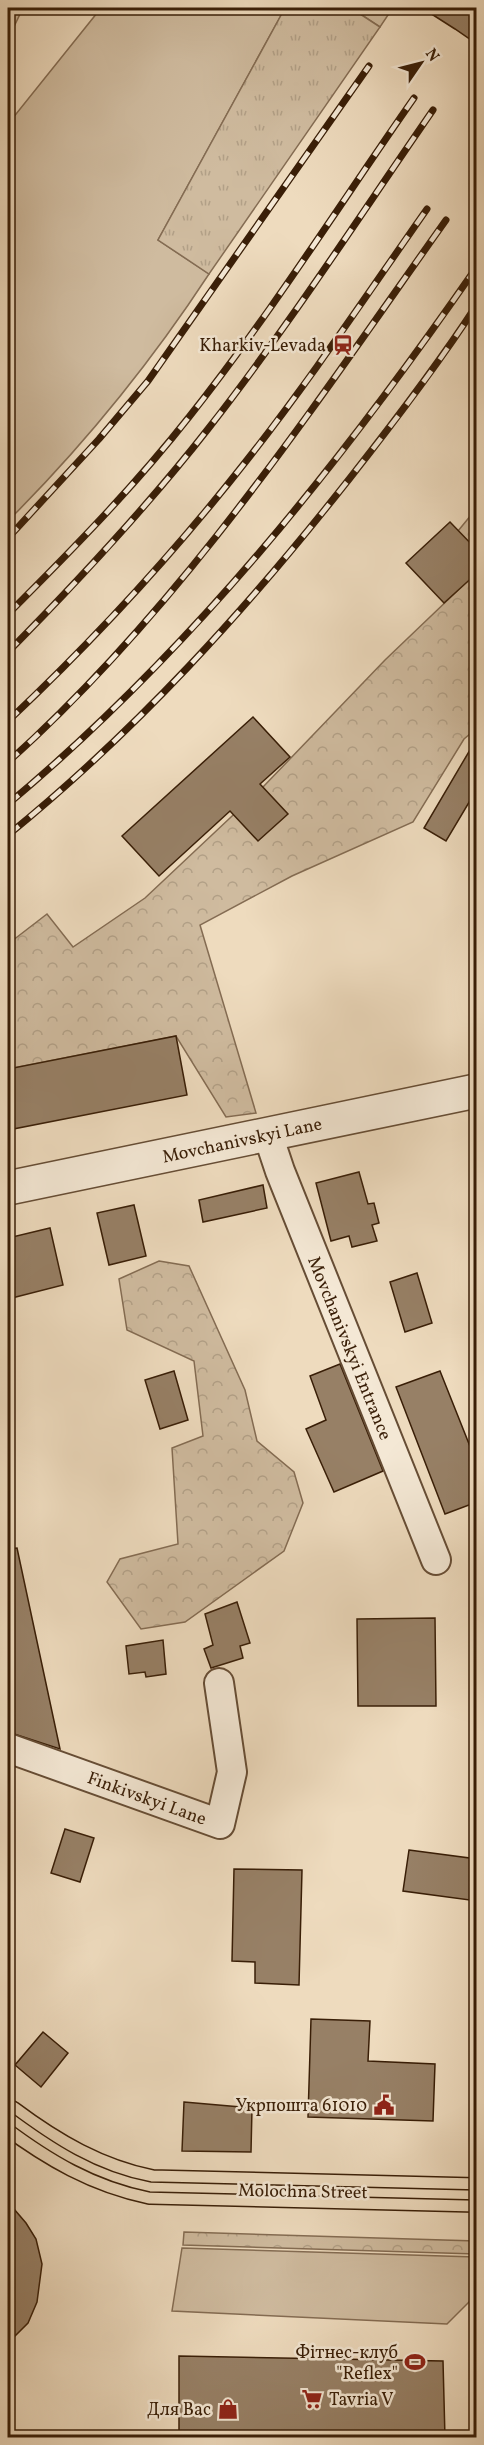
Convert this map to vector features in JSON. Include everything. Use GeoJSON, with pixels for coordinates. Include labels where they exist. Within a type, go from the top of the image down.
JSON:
{"type":"FeatureCollection","features":[{"type":"Feature","properties":{"kind":"main road","name":"Molochna Street"},"geometry":{"type":"LineString","coordinates":[[8,2117],[48,2145],[78,2162],[129,2182],[151,2187],[477,2195]]}},
{"type":"Feature","properties":{"kind":"street","name":"Movchanivskyi Lane"},"geometry":{"type":"LineString","coordinates":[[8,1188],[477,1091]]}},
{"type":"Feature","properties":{"kind":"street","name":"Movchanivskyi Entrance"},"geometry":{"type":"LineString","coordinates":[[268,1135],[284,1183],[436,1560]]}},
{"type":"Feature","properties":{"kind":"street","name":"Finkivskyi Lane"},"geometry":{"type":"LineString","coordinates":[[8,1748],[220,1824],[232,1772],[219,1683]]}},
{"type":"Feature","properties":{"kind":"green space"},"geometry":{"type":"Polygon","coordinates":[[[8,8],[21,8],[21,12],[8,39],[8,8]]]}},
{"type":"Feature","properties":{"kind":"green space"},"geometry":{"type":"Polygon","coordinates":[[[91,8],[285,8],[158,240],[209,274],[140,372],[115,403],[8,521],[8,124],[97,13],[91,8]]]}},
{"type":"Feature","properties":{"kind":"green space"},"geometry":{"type":"Polygon","coordinates":[[[285,8],[351,8],[380,27],[209,274],[158,240],[285,8]]]}},
{"type":"Feature","properties":{"kind":"green space"},"geometry":{"type":"Polygon","coordinates":[[[351,8],[391,8],[392,9],[380,27],[351,8]]]}},
{"type":"Feature","properties":{"kind":"green space"},"geometry":{"type":"Polygon","coordinates":[[[476,509],[476,550],[458,531],[476,509]]]}},
{"type":"Feature","properties":{"kind":"green space"},"geometry":{"type":"Polygon","coordinates":[[[476,573],[476,729],[464,739],[413,822],[292,876],[200,925],[256,1113],[226,1117],[176,1036],[8,1069],[8,944],[47,914],[73,947],[145,898],[263,787],[385,660],[476,573]]]}},
{"type":"Feature","properties":{"kind":"green space"},"geometry":{"type":"Polygon","coordinates":[[[159,1261],[189,1266],[245,1390],[257,1441],[294,1472],[303,1503],[284,1551],[185,1622],[141,1629],[107,1582],[120,1559],[178,1544],[172,1448],[203,1436],[194,1361],[127,1330],[119,1279],[159,1261]]]}},
{"type":"Feature","properties":{"kind":"green space"},"geometry":{"type":"Polygon","coordinates":[[[184,2232],[476,2241],[476,2254],[183,2245],[184,2232]]]}},
{"type":"Feature","properties":{"kind":"green space"},"geometry":{"type":"Polygon","coordinates":[[[182,2248],[476,2257],[476,2295],[447,2324],[172,2311],[182,2248]]]}},
{"type":"Feature","properties":{"kind":"building"},"geometry":{"type":"Polygon","coordinates":[[[422,8],[477,8],[477,44],[455,29],[422,8]]]}},
{"type":"Feature","properties":{"kind":"building"},"geometry":{"type":"Polygon","coordinates":[[[450,522],[477,550],[477,573],[444,603],[406,563],[450,522]]]}},
{"type":"Feature","properties":{"kind":"building"},"geometry":{"type":"Polygon","coordinates":[[[253,717],[290,757],[260,784],[288,814],[258,841],[230,811],[159,876],[122,836],[253,717]]]}},
{"type":"Feature","properties":{"kind":"building"},"geometry":{"type":"Polygon","coordinates":[[[477,738],[477,789],[446,841],[424,828],[477,738]]]}},
{"type":"Feature","properties":{"kind":"building"},"geometry":{"type":"Polygon","coordinates":[[[176,1036],[187,1095],[8,1130],[8,1069],[176,1036]]]}},
{"type":"Feature","properties":{"kind":"building"},"geometry":{"type":"Polygon","coordinates":[[[359,1172],[368,1204],[374,1203],[379,1223],[372,1225],[377,1241],[352,1247],[349,1236],[331,1241],[316,1183],[359,1172]]]}},
{"type":"Feature","properties":{"kind":"building"},"geometry":{"type":"Polygon","coordinates":[[[263,1185],[267,1208],[203,1222],[199,1200],[263,1185]]]}},
{"type":"Feature","properties":{"kind":"building"},"geometry":{"type":"Polygon","coordinates":[[[134,1205],[146,1256],[109,1265],[97,1213],[134,1205]]]}},
{"type":"Feature","properties":{"kind":"building"},"geometry":{"type":"Polygon","coordinates":[[[50,1228],[63,1285],[8,1299],[8,1238],[50,1228]]]}},
{"type":"Feature","properties":{"kind":"building"},"geometry":{"type":"Polygon","coordinates":[[[417,1273],[432,1323],[405,1332],[390,1282],[417,1273]]]}},
{"type":"Feature","properties":{"kind":"building"},"geometry":{"type":"Polygon","coordinates":[[[340,1364],[383,1471],[334,1492],[306,1429],[326,1420],[310,1376],[340,1364]]]}},
{"type":"Feature","properties":{"kind":"building"},"geometry":{"type":"Polygon","coordinates":[[[174,1371],[188,1420],[160,1429],[145,1380],[174,1371]]]}},
{"type":"Feature","properties":{"kind":"building"},"geometry":{"type":"Polygon","coordinates":[[[440,1371],[477,1464],[477,1502],[445,1514],[396,1387],[440,1371]]]}},
{"type":"Feature","properties":{"kind":"building"},"geometry":{"type":"Polygon","coordinates":[[[17,1548],[60,1749],[8,1732],[8,1549],[17,1548]]]}},
{"type":"Feature","properties":{"kind":"building"},"geometry":{"type":"Polygon","coordinates":[[[237,1602],[250,1643],[240,1646],[243,1658],[211,1668],[204,1649],[213,1645],[205,1614],[237,1602]]]}},
{"type":"Feature","properties":{"kind":"building"},"geometry":{"type":"Polygon","coordinates":[[[435,1618],[436,1706],[358,1706],[357,1619],[435,1618]]]}},
{"type":"Feature","properties":{"kind":"building"},"geometry":{"type":"Polygon","coordinates":[[[163,1640],[166,1674],[146,1677],[145,1672],[129,1674],[126,1646],[163,1640]]]}},
{"type":"Feature","properties":{"kind":"building"},"geometry":{"type":"Polygon","coordinates":[[[65,1829],[94,1838],[80,1882],[51,1873],[65,1829]]]}},
{"type":"Feature","properties":{"kind":"building"},"geometry":{"type":"Polygon","coordinates":[[[409,1850],[477,1859],[477,1901],[403,1891],[409,1850]]]}},
{"type":"Feature","properties":{"kind":"building"},"geometry":{"type":"Polygon","coordinates":[[[234,1869],[302,1870],[299,1985],[255,1983],[255,1962],[232,1961],[234,1869]]]}},
{"type":"Feature","properties":{"kind":"building"},"geometry":{"type":"Polygon","coordinates":[[[311,2019],[370,2021],[368,2061],[435,2064],[433,2121],[308,2117],[311,2019]]]}},
{"type":"Feature","properties":{"kind":"building"},"geometry":{"type":"Polygon","coordinates":[[[43,2032],[68,2053],[41,2087],[15,2065],[43,2032]]]}},
{"type":"Feature","properties":{"kind":"building"},"geometry":{"type":"Polygon","coordinates":[[[184,2102],[252,2108],[251,2152],[182,2151],[184,2102]]]}},
{"type":"Feature","properties":{"kind":"building"},"geometry":{"type":"Polygon","coordinates":[[[8,2202],[36,2239],[42,2264],[37,2302],[28,2323],[8,2343],[8,2202]]]}},
{"type":"Feature","properties":{"kind":"building","name":"Tavria V"},"geometry":{"type":"Polygon","coordinates":[[[179,2356],[443,2361],[445,2438],[179,2438],[179,2356]]]}},
{"type":"Feature","properties":{"kind":"tram line"},"geometry":{"type":"LineString","coordinates":[[8,2110],[75,2155],[112,2171],[151,2182],[476,2190]]}},
{"type":"Feature","properties":{"kind":"tram line"},"geometry":{"type":"LineString","coordinates":[[8,2122],[58,2156],[93,2174],[150,2192],[476,2200]]}},
{"type":"Feature","properties":{"kind":"railway"},"geometry":{"type":"LineString","coordinates":[[8,538],[99,439],[148,381],[369,66]]}},
{"type":"Feature","properties":{"kind":"railway"},"geometry":{"type":"LineString","coordinates":[[8,614],[124,493],[189,417],[276,299],[414,98]]}},
{"type":"Feature","properties":{"kind":"railway"},"geometry":{"type":"LineString","coordinates":[[8,652],[111,543],[208,429],[295,311],[433,110]]}},
{"type":"Feature","properties":{"kind":"railway"},"geometry":{"type":"LineString","coordinates":[[8,721],[132,595],[220,494],[294,398],[427,209]]}},
{"type":"Feature","properties":{"kind":"railway"},"geometry":{"type":"LineString","coordinates":[[8,762],[71,702],[131,638],[242,504],[446,220]]}},
{"type":"Feature","properties":{"kind":"railway"},"geometry":{"type":"LineString","coordinates":[[8,804],[140,683],[260,552],[371,413],[476,268]]}},
{"type":"Feature","properties":{"kind":"railway"},"geometry":{"type":"LineString","coordinates":[[8,835],[56,795],[146,710],[271,575],[399,415],[476,306]]}},
{"type":"Feature","properties":{"kind":"place","name":"Kharkiv-Levada"},"geometry":{"type":"Point","coordinates":[343,345]}},
{"type":"Feature","properties":{"kind":"place","name":"Укрпошта 61010"},"geometry":{"type":"Point","coordinates":[384,2105]}},
{"type":"Feature","properties":{"kind":"place","name":"Фітнес-клуб \"Reflex\""},"geometry":{"type":"Point","coordinates":[415,2362]}},
{"type":"Feature","properties":{"kind":"place","name":"Tavria V"},"geometry":{"type":"Point","coordinates":[312,2399]}},
{"type":"Feature","properties":{"kind":"place","name":"Для Вас"},"geometry":{"type":"Point","coordinates":[228,2409]}}]}
